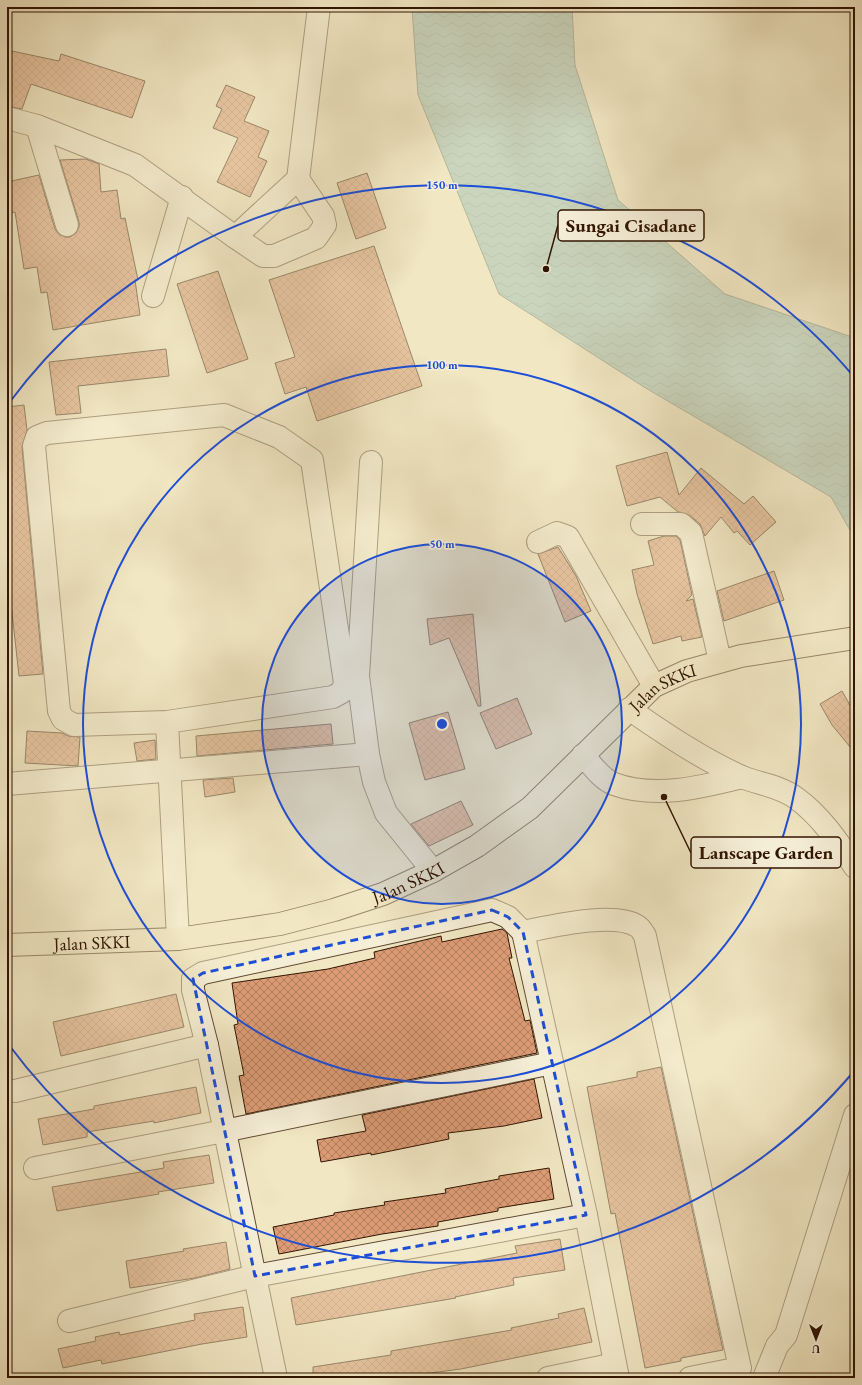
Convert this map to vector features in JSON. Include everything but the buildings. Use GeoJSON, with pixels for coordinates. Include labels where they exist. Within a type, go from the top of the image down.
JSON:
{"type":"FeatureCollection","features":[{"type":"Feature","properties":{"kind":"main road","name":"Jalan SKKI"},"geometry":{"type":"LineString","coordinates":[[7,944],[178,939],[280,924],[334,910],[383,894],[433,871],[477,846],[530,808],[629,708],[654,686],[687,671],[720,661],[741,656],[855,638]]}},
{"type":"Feature","properties":{"kind":"street"},"geometry":{"type":"LineString","coordinates":[[235,237],[298,179],[319,7]]}},
{"type":"Feature","properties":{"kind":"street"},"geometry":{"type":"LineString","coordinates":[[7,118],[37,126],[135,165],[264,256],[274,256],[316,238],[326,225],[324,216],[298,179]]}},
{"type":"Feature","properties":{"kind":"street"},"geometry":{"type":"LineString","coordinates":[[37,126],[67,225]]}},
{"type":"Feature","properties":{"kind":"street"},"geometry":{"type":"LineString","coordinates":[[153,296],[182,198]]}},
{"type":"Feature","properties":{"kind":"street"},"geometry":{"type":"LineString","coordinates":[[224,415],[279,437],[312,460],[345,683],[342,692],[333,697],[166,722],[74,725],[63,719],[59,711],[34,446],[37,437],[47,432],[224,415]]}},
{"type":"Feature","properties":{"kind":"street"},"geometry":{"type":"LineString","coordinates":[[371,462],[358,676],[368,754],[374,782],[386,813],[433,871]]}},
{"type":"Feature","properties":{"kind":"street"},"geometry":{"type":"LineString","coordinates":[[642,524],[681,524],[691,533],[720,661]]}},
{"type":"Feature","properties":{"kind":"street"},"geometry":{"type":"LineString","coordinates":[[538,542],[557,533],[568,537],[654,686]]}},
{"type":"Feature","properties":{"kind":"street"},"geometry":{"type":"LineString","coordinates":[[629,708],[670,738],[742,777],[776,788],[795,797],[815,813],[839,843],[855,867]]}},
{"type":"Feature","properties":{"kind":"street"},"geometry":{"type":"LineString","coordinates":[[166,722],[170,772],[178,939]]}},
{"type":"Feature","properties":{"kind":"street"},"geometry":{"type":"LineString","coordinates":[[7,784],[170,772],[368,754]]}},
{"type":"Feature","properties":{"kind":"street"},"geometry":{"type":"LineString","coordinates":[[583,755],[600,774],[613,784],[634,788],[662,791],[700,787],[742,777]]}},
{"type":"Feature","properties":{"kind":"street"},"geometry":{"type":"LineString","coordinates":[[276,1378],[207,1045],[193,990],[193,979],[203,973],[492,910],[508,917],[523,932],[586,1215],[617,1371],[548,1378]]}},
{"type":"Feature","properties":{"kind":"street"},"geometry":{"type":"LineString","coordinates":[[523,932],[581,920],[626,921],[639,926],[645,936],[740,1368],[690,1378]]}},
{"type":"Feature","properties":{"kind":"street"},"geometry":{"type":"LineString","coordinates":[[15,1091],[207,1045]]}},
{"type":"Feature","properties":{"kind":"street"},"geometry":{"type":"LineString","coordinates":[[35,1168],[224,1131],[552,1063]]}},
{"type":"Feature","properties":{"kind":"street"},"geometry":{"type":"LineString","coordinates":[[764,1378],[777,1346],[786,1335],[855,1115]]}},
{"type":"Feature","properties":{"kind":"street"},"geometry":{"type":"LineString","coordinates":[[69,1321],[255,1276],[586,1215]]}},
{"type":"Feature","properties":{"kind":"highlighted area"},"geometry":{"type":"Polygon","coordinates":[[[492,910],[508,917],[523,932],[586,1215],[255,1276],[193,979],[203,973],[492,910]]]}},
{"type":"Feature","properties":{"kind":"water"},"geometry":{"type":"Polygon","coordinates":[[[412,7],[572,7],[575,65],[618,200],[725,294],[855,338],[855,539],[831,497],[644,387],[499,294],[418,95],[412,7]]]}},
{"type":"Feature","properties":{"kind":"place","name":"Sungai Cisadane"},"geometry":{"type":"Point","coordinates":[546,269]}},
{"type":"Feature","properties":{"kind":"place","name":"Lanscape Garden"},"geometry":{"type":"Point","coordinates":[664,797]}}]}
